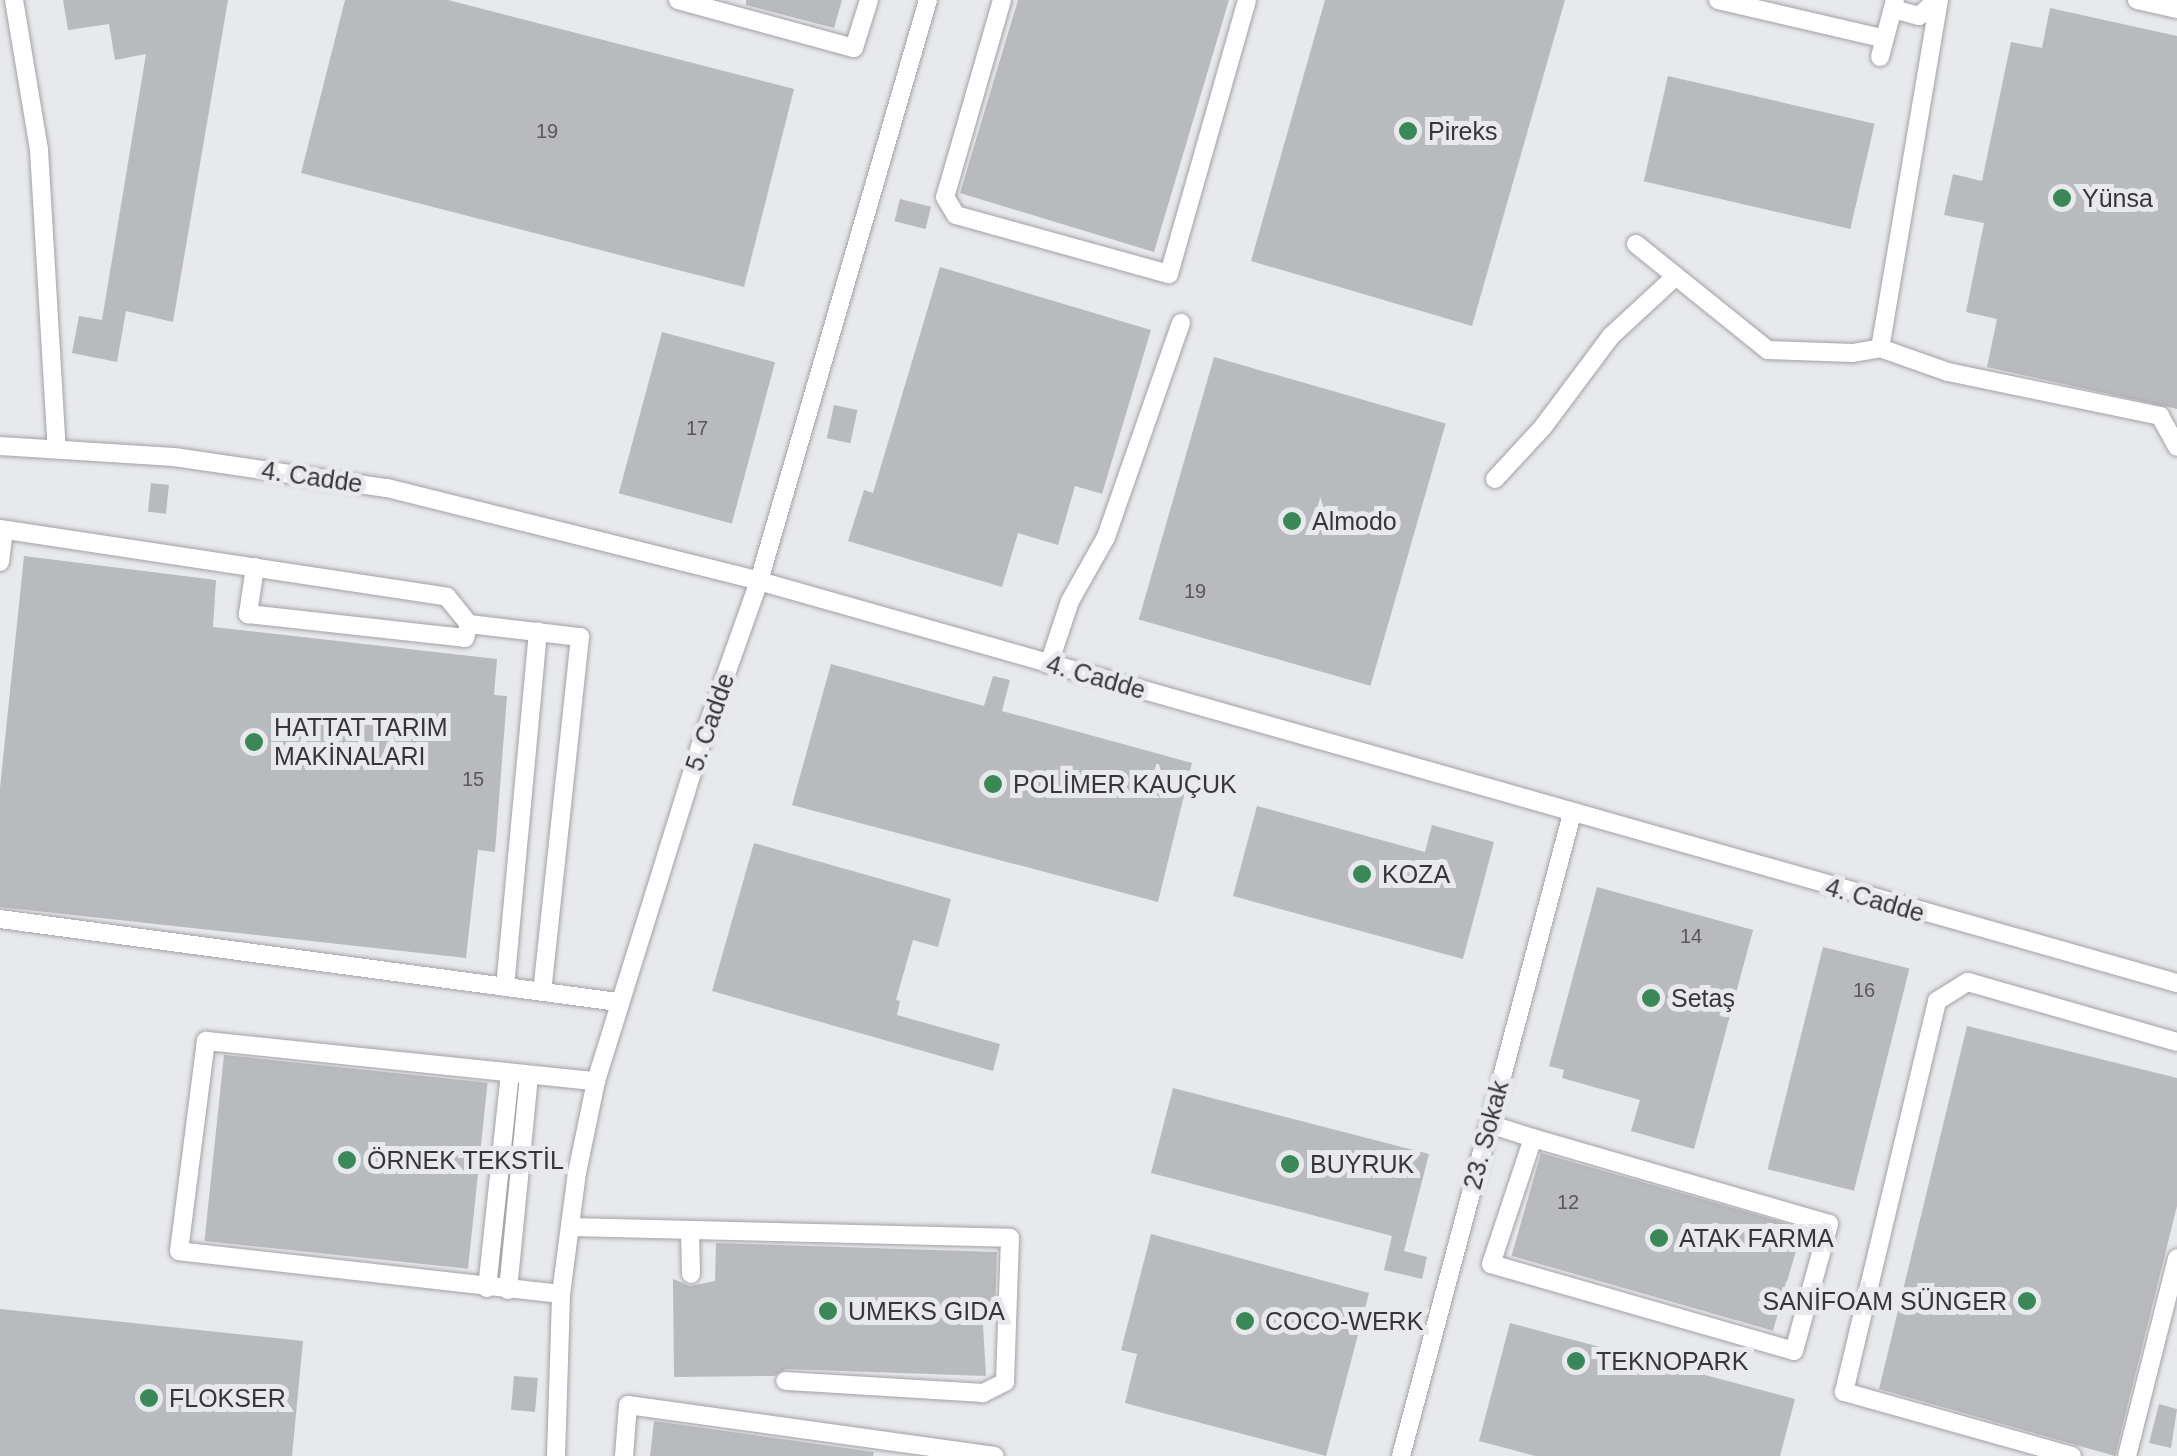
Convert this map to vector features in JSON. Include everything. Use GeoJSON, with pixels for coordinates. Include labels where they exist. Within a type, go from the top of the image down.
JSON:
{"type":"FeatureCollection","features":[{"type":"Feature","properties":{"kind":"street"},"geometry":{"type":"LineString","coordinates":[[14,0],[39,150],[58,450]]}},
{"type":"Feature","properties":{"kind":"street"},"geometry":{"type":"LineString","coordinates":[[678,0],[854,48],[868,0]]}},
{"type":"Feature","properties":{"kind":"street","name":"5. Cadde"},"geometry":{"type":"LineString","coordinates":[[556,1456],[562,1294],[596,1081],[618,1002],[759,581],[928,0]]}},
{"type":"Feature","properties":{"kind":"street"},"geometry":{"type":"LineString","coordinates":[[1002,0],[944,196],[956,215],[1169,274],[1248,0]]}},
{"type":"Feature","properties":{"kind":"street"},"geometry":{"type":"LineString","coordinates":[[1718,0],[1883,48],[1894,5],[1919,16],[1938,0]]}},
{"type":"Feature","properties":{"kind":"street"},"geometry":{"type":"LineString","coordinates":[[1880,348],[1938,0]]}},
{"type":"Feature","properties":{"kind":"street"},"geometry":{"type":"LineString","coordinates":[[2138,0],[2177,9]]}},
{"type":"Feature","properties":{"kind":"street"},"geometry":{"type":"LineString","coordinates":[[1636,244],[1768,350],[1853,353],[1880,348],[1948,372],[2160,416],[2177,447]]}},
{"type":"Feature","properties":{"kind":"street"},"geometry":{"type":"LineString","coordinates":[[1496,478],[1544,427],[1611,336],[1676,276]]}},
{"type":"Feature","properties":{"kind":"street"},"geometry":{"type":"LineString","coordinates":[[1048,664],[1070,600],[1106,536],[1181,323]]}},
{"type":"Feature","properties":{"kind":"street","name":"4. Cadde"},"geometry":{"type":"LineString","coordinates":[[0,446],[174,457],[387,488],[759,581],[2177,983]]}},
{"type":"Feature","properties":{"kind":"street"},"geometry":{"type":"LineString","coordinates":[[0,562],[2,530],[447,597],[469,624],[580,637],[542,990]]}},
{"type":"Feature","properties":{"kind":"street"},"geometry":{"type":"LineString","coordinates":[[255,567],[248,614],[465,638],[469,624]]}},
{"type":"Feature","properties":{"kind":"street"},"geometry":{"type":"LineString","coordinates":[[506,987],[538,632]]}},
{"type":"Feature","properties":{"kind":"street","name":"23. Sokak"},"geometry":{"type":"LineString","coordinates":[[1401,1456],[1572,814]]}},
{"type":"Feature","properties":{"kind":"street"},"geometry":{"type":"LineString","coordinates":[[0,919],[618,1002]]}},
{"type":"Feature","properties":{"kind":"street"},"geometry":{"type":"LineString","coordinates":[[2072,1456],[1844,1392],[1937,1001],[1968,982],[2177,1042]]}},
{"type":"Feature","properties":{"kind":"street"},"geometry":{"type":"LineString","coordinates":[[562,1294],[179,1251],[206,1041],[596,1081]]}},
{"type":"Feature","properties":{"kind":"street"},"geometry":{"type":"LineString","coordinates":[[487,1288],[520,1075]]}},
{"type":"Feature","properties":{"kind":"street"},"geometry":{"type":"LineString","coordinates":[[508,1290],[520,1075]]}},
{"type":"Feature","properties":{"kind":"street"},"geometry":{"type":"LineString","coordinates":[[1489,1124],[1829,1224],[1794,1351],[1491,1264],[1533,1138]]}},
{"type":"Feature","properties":{"kind":"street"},"geometry":{"type":"LineString","coordinates":[[570,1227],[1010,1238],[1005,1382],[983,1393],[785,1381]]}},
{"type":"Feature","properties":{"kind":"street"},"geometry":{"type":"LineString","coordinates":[[690,1230],[691,1274]]}},
{"type":"Feature","properties":{"kind":"street"},"geometry":{"type":"LineString","coordinates":[[2127,1456],[2177,1258]]}},
{"type":"Feature","properties":{"kind":"street"},"geometry":{"type":"LineString","coordinates":[[624,1456],[628,1405],[994,1456]]}},
{"type":"Feature","properties":{"kind":"building"},"geometry":{"type":"Polygon","coordinates":[[[63,0],[228,0],[173,322],[126,311],[117,362],[72,353],[79,316],[102,320],[146,54],[115,60],[109,24],[68,30],[63,0]]]}},
{"type":"Feature","properties":{"kind":"building"},"geometry":{"type":"Polygon","coordinates":[[[345,0],[448,0],[794,89],[744,287],[301,173],[345,0]]]}},
{"type":"Feature","properties":{"kind":"building"},"geometry":{"type":"Polygon","coordinates":[[[746,0],[842,0],[834,28],[746,5],[746,0]]]}},
{"type":"Feature","properties":{"kind":"building"},"geometry":{"type":"Polygon","coordinates":[[[1018,0],[1229,0],[1154,252],[960,193],[1018,0]]]}},
{"type":"Feature","properties":{"kind":"building","name":"Pireks"},"geometry":{"type":"Polygon","coordinates":[[[1325,0],[1565,0],[1472,326],[1251,261],[1325,0]]]}},
{"type":"Feature","properties":{"kind":"building","name":"Yünsa"},"geometry":{"type":"Polygon","coordinates":[[[2050,8],[2177,36],[2177,409],[1987,367],[1997,319],[1966,312],[1984,223],[1944,215],[1953,174],[1982,181],[2011,42],[2042,48],[2050,8]]]}},
{"type":"Feature","properties":{"kind":"building"},"geometry":{"type":"Polygon","coordinates":[[[1668,76],[1875,124],[1850,229],[1644,181],[1668,76]]]}},
{"type":"Feature","properties":{"kind":"building"},"geometry":{"type":"Polygon","coordinates":[[[900,199],[931,207],[925,229],[894,221],[900,199]]]}},
{"type":"Feature","properties":{"kind":"building"},"geometry":{"type":"Polygon","coordinates":[[[940,267],[1151,330],[1102,494],[1075,486],[1058,545],[1018,533],[1002,587],[848,541],[864,490],[873,493],[940,267]]]}},
{"type":"Feature","properties":{"kind":"building"},"geometry":{"type":"Polygon","coordinates":[[[662,332],[775,362],[732,524],[619,493],[662,332]]]}},
{"type":"Feature","properties":{"kind":"building","name":"Almodo"},"geometry":{"type":"Polygon","coordinates":[[[1214,357],[1446,423],[1370,686],[1139,619],[1214,357]]]}},
{"type":"Feature","properties":{"kind":"building"},"geometry":{"type":"Polygon","coordinates":[[[834,405],[857,410],[850,443],[827,438],[834,405]]]}},
{"type":"Feature","properties":{"kind":"building"},"geometry":{"type":"Polygon","coordinates":[[[151,483],[169,485],[166,514],[148,512],[151,483]]]}},
{"type":"Feature","properties":{"kind":"building","name":"HATTAT TARIM MAKİNALARI"},"geometry":{"type":"Polygon","coordinates":[[[24,556],[216,580],[213,627],[497,659],[494,695],[507,696],[495,852],[478,850],[466,958],[0,907],[0,788],[24,556]]]}},
{"type":"Feature","properties":{"kind":"building","name":"POLİMER KAUÇUK"},"geometry":{"type":"Polygon","coordinates":[[[831,664],[984,706],[993,676],[1010,680],[1002,711],[1192,763],[1158,902],[792,805],[831,664]]]}},
{"type":"Feature","properties":{"kind":"building","name":"KOZA"},"geometry":{"type":"Polygon","coordinates":[[[1257,806],[1425,852],[1432,825],[1494,842],[1463,959],[1233,896],[1257,806]]]}},
{"type":"Feature","properties":{"kind":"building"},"geometry":{"type":"Polygon","coordinates":[[[754,843],[951,899],[938,947],[913,940],[896,1000],[900,1001],[897,1015],[1000,1044],[993,1071],[712,991],[754,843]]]}},
{"type":"Feature","properties":{"kind":"building","name":"Setaş"},"geometry":{"type":"Polygon","coordinates":[[[1597,887],[1753,930],[1694,1149],[1631,1131],[1640,1100],[1562,1078],[1564,1070],[1549,1066],[1597,887]]]}},
{"type":"Feature","properties":{"kind":"building"},"geometry":{"type":"Polygon","coordinates":[[[1823,947],[1909,969],[1854,1191],[1768,1169],[1823,947]]]}},
{"type":"Feature","properties":{"kind":"building","name":"SANİFOAM SÜNGER"},"geometry":{"type":"Polygon","coordinates":[[[1967,1026],[2177,1078],[2177,1206],[2115,1456],[1879,1389],[1967,1026]]]}},
{"type":"Feature","properties":{"kind":"building","name":"ÖRNEK TEKSTİL"},"geometry":{"type":"Polygon","coordinates":[[[224,1055],[488,1083],[468,1269],[204,1241],[224,1055]]]}},
{"type":"Feature","properties":{"kind":"building","name":"BUYRUK"},"geometry":{"type":"Polygon","coordinates":[[[1173,1088],[1429,1154],[1404,1251],[1427,1257],[1422,1279],[1384,1270],[1392,1236],[1151,1173],[1173,1088]]]}},
{"type":"Feature","properties":{"kind":"building","name":"ATAK FARMA"},"geometry":{"type":"Polygon","coordinates":[[[1541,1153],[1802,1228],[1773,1331],[1512,1256],[1541,1153]]]}},
{"type":"Feature","properties":{"kind":"building","name":"COCO-WERK"},"geometry":{"type":"Polygon","coordinates":[[[1151,1234],[1369,1293],[1326,1456],[1125,1403],[1137,1354],[1121,1350],[1151,1234]]]}},
{"type":"Feature","properties":{"kind":"building","name":"UMEKS GIDA"},"geometry":{"type":"Polygon","coordinates":[[[716,1243],[997,1252],[995,1311],[982,1308],[986,1376],[786,1369],[774,1376],[674,1377],[673,1279],[690,1286],[715,1281],[716,1243]]]}},
{"type":"Feature","properties":{"kind":"building","name":"FLOKSER"},"geometry":{"type":"Polygon","coordinates":[[[0,1309],[303,1341],[292,1456],[0,1456],[0,1309]]]}},
{"type":"Feature","properties":{"kind":"building","name":"TEKNOPARK"},"geometry":{"type":"Polygon","coordinates":[[[1510,1323],[1795,1399],[1780,1456],[1535,1456],[1479,1441],[1510,1323]]]}},
{"type":"Feature","properties":{"kind":"building"},"geometry":{"type":"Polygon","coordinates":[[[514,1376],[538,1378],[535,1412],[511,1410],[514,1376]]]}},
{"type":"Feature","properties":{"kind":"building"},"geometry":{"type":"Polygon","coordinates":[[[2159,1404],[2177,1409],[2171,1448],[2149,1443],[2159,1404]]]}},
{"type":"Feature","properties":{"kind":"building"},"geometry":{"type":"Polygon","coordinates":[[[654,1421],[874,1452],[873,1456],[650,1456],[654,1421]]]}},
{"type":"Feature","properties":{"kind":"place","name":"Pireks"},"geometry":{"type":"Point","coordinates":[1408,131]}},
{"type":"Feature","properties":{"kind":"place","name":"Yünsa"},"geometry":{"type":"Point","coordinates":[2062,198]}},
{"type":"Feature","properties":{"kind":"place","name":"Almodo"},"geometry":{"type":"Point","coordinates":[1292,521]}},
{"type":"Feature","properties":{"kind":"place","name":"HATTAT TARIM MAKİNALARI"},"geometry":{"type":"Point","coordinates":[254,742]}},
{"type":"Feature","properties":{"kind":"place","name":"POLİMER KAUÇUK"},"geometry":{"type":"Point","coordinates":[993,784]}},
{"type":"Feature","properties":{"kind":"place","name":"KOZA"},"geometry":{"type":"Point","coordinates":[1362,874]}},
{"type":"Feature","properties":{"kind":"place","name":"Setaş"},"geometry":{"type":"Point","coordinates":[1651,998]}},
{"type":"Feature","properties":{"kind":"place","name":"ÖRNEK TEKSTİL"},"geometry":{"type":"Point","coordinates":[347,1160]}},
{"type":"Feature","properties":{"kind":"place","name":"BUYRUK"},"geometry":{"type":"Point","coordinates":[1290,1164]}},
{"type":"Feature","properties":{"kind":"place","name":"ATAK FARMA"},"geometry":{"type":"Point","coordinates":[1659,1238]}},
{"type":"Feature","properties":{"kind":"place","name":"SANİFOAM SÜNGER"},"geometry":{"type":"Point","coordinates":[2027,1301]}},
{"type":"Feature","properties":{"kind":"place","name":"UMEKS GIDA"},"geometry":{"type":"Point","coordinates":[828,1311]}},
{"type":"Feature","properties":{"kind":"place","name":"COCO-WERK"},"geometry":{"type":"Point","coordinates":[1245,1321]}},
{"type":"Feature","properties":{"kind":"place","name":"TEKNOPARK"},"geometry":{"type":"Point","coordinates":[1576,1361]}},
{"type":"Feature","properties":{"kind":"place","name":"FLOKSER"},"geometry":{"type":"Point","coordinates":[149,1398]}}]}
